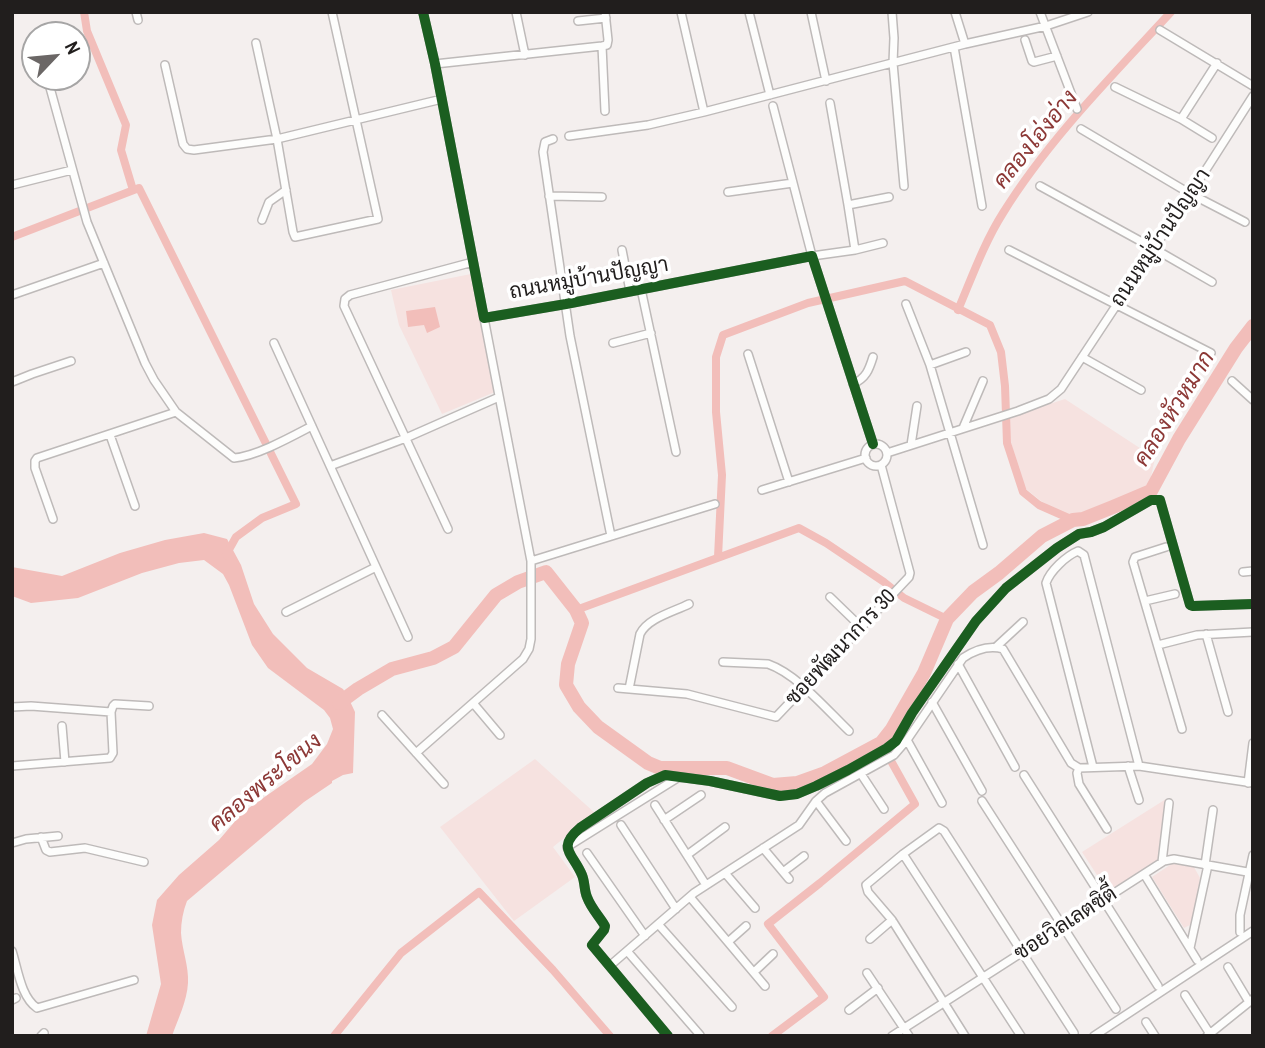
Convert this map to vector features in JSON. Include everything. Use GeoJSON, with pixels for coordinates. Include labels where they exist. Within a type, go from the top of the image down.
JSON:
{"type":"FeatureCollection","features":[{"type":"Feature","properties":{"kind":"street"},"geometry":{"type":"LineString","coordinates":[[256,43],[295,237],[379,219],[332,12]]}},
{"type":"Feature","properties":{"kind":"street","name":"ถนนหมู่บ้านปัญญา"},"geometry":{"type":"LineString","coordinates":[[423,12],[484,318],[883,243]]}},
{"type":"Feature","properties":{"kind":"street"},"geometry":{"type":"LineString","coordinates":[[516,12],[525,55]]}},
{"type":"Feature","properties":{"kind":"street"},"geometry":{"type":"LineString","coordinates":[[681,12],[704,112]]}},
{"type":"Feature","properties":{"kind":"street"},"geometry":{"type":"LineString","coordinates":[[749,12],[770,95]]}},
{"type":"Feature","properties":{"kind":"street"},"geometry":{"type":"LineString","coordinates":[[811,12],[826,81]]}},
{"type":"Feature","properties":{"kind":"street"},"geometry":{"type":"LineString","coordinates":[[892,12],[892,63],[904,186]]}},
{"type":"Feature","properties":{"kind":"street"},"geometry":{"type":"LineString","coordinates":[[955,12],[965,44]]}},
{"type":"Feature","properties":{"kind":"street"},"geometry":{"type":"LineString","coordinates":[[1040,12],[1077,109]]}},
{"type":"Feature","properties":{"kind":"street"},"geometry":{"type":"LineString","coordinates":[[569,136],[648,125],[704,112],[965,44],[1046,26],[1088,12]]}},
{"type":"Feature","properties":{"kind":"street"},"geometry":{"type":"LineString","coordinates":[[435,64],[607,45],[605,15],[578,20]]}},
{"type":"Feature","properties":{"kind":"street"},"geometry":{"type":"LineString","coordinates":[[1160,30],[1253,86]]}},
{"type":"Feature","properties":{"kind":"street"},"geometry":{"type":"LineString","coordinates":[[1025,40],[1034,62],[1057,56]]}},
{"type":"Feature","properties":{"kind":"street"},"geometry":{"type":"LineString","coordinates":[[602,47],[605,111]]}},
{"type":"Feature","properties":{"kind":"street"},"geometry":{"type":"LineString","coordinates":[[954,47],[982,206]]}},
{"type":"Feature","properties":{"kind":"street"},"geometry":{"type":"LineString","coordinates":[[1181,119],[1217,64]]}},
{"type":"Feature","properties":{"kind":"street"},"geometry":{"type":"LineString","coordinates":[[165,65],[183,144],[187,149],[194,150],[277,139],[442,99]]}},
{"type":"Feature","properties":{"kind":"street"},"geometry":{"type":"LineString","coordinates":[[1115,87],[1213,138]]}},
{"type":"Feature","properties":{"kind":"street"},"geometry":{"type":"LineString","coordinates":[[51,91],[87,222],[145,363],[176,412],[230,456],[238,457],[284,441],[312,426]]}},
{"type":"Feature","properties":{"kind":"street","name":"ถนนหมู่บ้านปัญญา"},"geometry":{"type":"LineString","coordinates":[[887,453],[1018,411],[1049,399],[1061,389],[1253,96]]}},
{"type":"Feature","properties":{"kind":"street"},"geometry":{"type":"LineString","coordinates":[[830,103],[855,250]]}},
{"type":"Feature","properties":{"kind":"street"},"geometry":{"type":"LineString","coordinates":[[773,106],[812,256],[873,444]]}},
{"type":"Feature","properties":{"kind":"street"},"geometry":{"type":"LineString","coordinates":[[1081,129],[1189,193],[1245,222]]}},
{"type":"Feature","properties":{"kind":"street"},"geometry":{"type":"LineString","coordinates":[[553,139],[545,142],[543,152],[570,336],[611,536]]}},
{"type":"Feature","properties":{"kind":"street"},"geometry":{"type":"LineString","coordinates":[[12,185],[72,170]]}},
{"type":"Feature","properties":{"kind":"street"},"geometry":{"type":"LineString","coordinates":[[727,191],[793,183]]}},
{"type":"Feature","properties":{"kind":"street"},"geometry":{"type":"LineString","coordinates":[[1040,187],[1212,282]]}},
{"type":"Feature","properties":{"kind":"street"},"geometry":{"type":"LineString","coordinates":[[262,220],[269,202],[286,190]]}},
{"type":"Feature","properties":{"kind":"street"},"geometry":{"type":"LineString","coordinates":[[550,196],[602,197]]}},
{"type":"Feature","properties":{"kind":"street"},"geometry":{"type":"LineString","coordinates":[[848,205],[889,197]]}},
{"type":"Feature","properties":{"kind":"street"},"geometry":{"type":"LineString","coordinates":[[622,250],[630,291]]}},
{"type":"Feature","properties":{"kind":"street"},"geometry":{"type":"LineString","coordinates":[[1009,250],[1211,353]]}},
{"type":"Feature","properties":{"kind":"street"},"geometry":{"type":"LineString","coordinates":[[448,529],[344,306],[345,299],[350,295],[473,261]]}},
{"type":"Feature","properties":{"kind":"street"},"geometry":{"type":"LineString","coordinates":[[12,295],[104,263]]}},
{"type":"Feature","properties":{"kind":"street"},"geometry":{"type":"LineString","coordinates":[[641,289],[676,452]]}},
{"type":"Feature","properties":{"kind":"street"},"geometry":{"type":"LineString","coordinates":[[906,304],[929,365],[983,545]]}},
{"type":"Feature","properties":{"kind":"street"},"geometry":{"type":"LineString","coordinates":[[416,753],[523,659],[531,639],[531,561],[484,318]]}},
{"type":"Feature","properties":{"kind":"street"},"geometry":{"type":"LineString","coordinates":[[613,343],[651,333]]}},
{"type":"Feature","properties":{"kind":"street"},"geometry":{"type":"LineString","coordinates":[[274,343],[408,637]]}},
{"type":"Feature","properties":{"kind":"street"},"geometry":{"type":"LineString","coordinates":[[929,365],[966,352]]}},
{"type":"Feature","properties":{"kind":"street"},"geometry":{"type":"LineString","coordinates":[[748,354],[789,482]]}},
{"type":"Feature","properties":{"kind":"street"},"geometry":{"type":"LineString","coordinates":[[853,384],[865,376],[873,357]]}},
{"type":"Feature","properties":{"kind":"street"},"geometry":{"type":"LineString","coordinates":[[1082,357],[1141,390]]}},
{"type":"Feature","properties":{"kind":"street"},"geometry":{"type":"LineString","coordinates":[[12,382],[71,361]]}},
{"type":"Feature","properties":{"kind":"street"},"geometry":{"type":"LineString","coordinates":[[963,428],[983,381]]}},
{"type":"Feature","properties":{"kind":"street"},"geometry":{"type":"LineString","coordinates":[[1232,381],[1253,400]]}},
{"type":"Feature","properties":{"kind":"street"},"geometry":{"type":"LineString","coordinates":[[330,466],[406,438],[499,397]]}},
{"type":"Feature","properties":{"kind":"street"},"geometry":{"type":"LineString","coordinates":[[911,445],[916,406]]}},
{"type":"Feature","properties":{"kind":"street"},"geometry":{"type":"LineString","coordinates":[[53,519],[35,468],[36,458],[176,412]]}},
{"type":"Feature","properties":{"kind":"street"},"geometry":{"type":"LineString","coordinates":[[110,435],[135,506]]}},
{"type":"Feature","properties":{"kind":"street"},"geometry":{"type":"LineString","coordinates":[[873,444],[881,445],[887,453],[886,460],[881,465],[870,464],[866,458],[867,448],[873,444]]}},
{"type":"Feature","properties":{"kind":"street"},"geometry":{"type":"LineString","coordinates":[[762,490],[866,458]]}},
{"type":"Feature","properties":{"kind":"street","name":"ซอยพัฒนาการ 30"},"geometry":{"type":"LineString","coordinates":[[618,688],[687,694],[776,717],[909,577],[910,567],[881,465]]}},
{"type":"Feature","properties":{"kind":"street"},"geometry":{"type":"LineString","coordinates":[[668,1036],[592,945],[605,926],[588,900],[581,874],[567,847],[570,836],[580,828],[647,783],[665,775],[788,796],[816,786],[887,748],[897,741],[912,713],[976,621],[1006,588],[1079,534],[1104,527],[1151,500],[1160,500],[1190,604],[1253,604]]}},
{"type":"Feature","properties":{"kind":"street"},"geometry":{"type":"LineString","coordinates":[[531,561],[715,504]]}},
{"type":"Feature","properties":{"kind":"street"},"geometry":{"type":"LineString","coordinates":[[1166,547],[1133,560],[1182,729]]}},
{"type":"Feature","properties":{"kind":"street"},"geometry":{"type":"LineString","coordinates":[[1093,767],[1046,583],[1048,576],[1078,551],[1084,555],[1139,766]]}},
{"type":"Feature","properties":{"kind":"street"},"geometry":{"type":"LineString","coordinates":[[286,611],[376,567]]}},
{"type":"Feature","properties":{"kind":"street"},"geometry":{"type":"LineString","coordinates":[[1243,572],[1253,571]]}},
{"type":"Feature","properties":{"kind":"street"},"geometry":{"type":"LineString","coordinates":[[1145,601],[1175,594]]}},
{"type":"Feature","properties":{"kind":"street"},"geometry":{"type":"LineString","coordinates":[[830,597],[861,627]]}},
{"type":"Feature","properties":{"kind":"street"},"geometry":{"type":"LineString","coordinates":[[629,689],[643,628],[689,604]]}},
{"type":"Feature","properties":{"kind":"street"},"geometry":{"type":"LineString","coordinates":[[996,647],[1023,622]]}},
{"type":"Feature","properties":{"kind":"street"},"geometry":{"type":"LineString","coordinates":[[1158,645],[1193,635],[1253,632]]}},
{"type":"Feature","properties":{"kind":"street"},"geometry":{"type":"LineString","coordinates":[[1206,634],[1228,712]]}},
{"type":"Feature","properties":{"kind":"street"},"geometry":{"type":"LineString","coordinates":[[613,963],[706,885],[799,825],[825,793],[894,755],[958,664],[972,652],[996,647],[1003,649],[1071,762],[1079,768],[1139,766],[1250,783],[1253,743]]}},
{"type":"Feature","properties":{"kind":"street"},"geometry":{"type":"LineString","coordinates":[[723,662],[768,664],[775,667],[804,688],[849,731]]}},
{"type":"Feature","properties":{"kind":"street"},"geometry":{"type":"LineString","coordinates":[[958,664],[1015,767]]}},
{"type":"Feature","properties":{"kind":"street"},"geometry":{"type":"LineString","coordinates":[[932,702],[982,792]]}},
{"type":"Feature","properties":{"kind":"street"},"geometry":{"type":"LineString","coordinates":[[473,703],[499,735]]}},
{"type":"Feature","properties":{"kind":"street"},"geometry":{"type":"LineString","coordinates":[[12,766],[112,757],[113,706],[149,706]]}},
{"type":"Feature","properties":{"kind":"street"},"geometry":{"type":"LineString","coordinates":[[12,707],[111,712]]}},
{"type":"Feature","properties":{"kind":"street"},"geometry":{"type":"LineString","coordinates":[[382,715],[444,785]]}},
{"type":"Feature","properties":{"kind":"street"},"geometry":{"type":"LineString","coordinates":[[62,726],[65,762]]}},
{"type":"Feature","properties":{"kind":"street"},"geometry":{"type":"LineString","coordinates":[[907,740],[942,803]]}},
{"type":"Feature","properties":{"kind":"street"},"geometry":{"type":"LineString","coordinates":[[1128,766],[1139,800]]}},
{"type":"Feature","properties":{"kind":"street"},"geometry":{"type":"LineString","coordinates":[[1079,768],[1079,784],[1107,829]]}},
{"type":"Feature","properties":{"kind":"street"},"geometry":{"type":"LineString","coordinates":[[861,774],[884,809]]}},
{"type":"Feature","properties":{"kind":"street"},"geometry":{"type":"LineString","coordinates":[[1024,775],[1158,986]]}},
{"type":"Feature","properties":{"kind":"street"},"geometry":{"type":"LineString","coordinates":[[567,847],[680,776]]}},
{"type":"Feature","properties":{"kind":"street"},"geometry":{"type":"LineString","coordinates":[[664,820],[701,795]]}},
{"type":"Feature","properties":{"kind":"street"},"geometry":{"type":"LineString","coordinates":[[816,801],[846,841]]}},
{"type":"Feature","properties":{"kind":"street"},"geometry":{"type":"LineString","coordinates":[[982,801],[1116,1009]]}},
{"type":"Feature","properties":{"kind":"street"},"geometry":{"type":"LineString","coordinates":[[1169,803],[1162,862],[1174,859],[1251,873]]}},
{"type":"Feature","properties":{"kind":"street"},"geometry":{"type":"LineString","coordinates":[[655,805],[706,885]]}},
{"type":"Feature","properties":{"kind":"street"},"geometry":{"type":"LineString","coordinates":[[1190,948],[1206,865],[1213,810]]}},
{"type":"Feature","properties":{"kind":"street"},"geometry":{"type":"LineString","coordinates":[[621,825],[676,909]]}},
{"type":"Feature","properties":{"kind":"street"},"geometry":{"type":"LineString","coordinates":[[687,855],[725,827]]}},
{"type":"Feature","properties":{"kind":"street"},"geometry":{"type":"LineString","coordinates":[[965,1036],[892,920],[866,885],[939,828],[944,831],[1074,1033]]}},
{"type":"Feature","properties":{"kind":"street"},"geometry":{"type":"LineString","coordinates":[[12,843],[58,836]]}},
{"type":"Feature","properties":{"kind":"street"},"geometry":{"type":"LineString","coordinates":[[41,837],[46,850],[50,852],[85,848],[144,862]]}},
{"type":"Feature","properties":{"kind":"street"},"geometry":{"type":"LineString","coordinates":[[763,848],[789,879]]}},
{"type":"Feature","properties":{"kind":"street"},"geometry":{"type":"LineString","coordinates":[[587,853],[645,936]]}},
{"type":"Feature","properties":{"kind":"street"},"geometry":{"type":"LineString","coordinates":[[903,854],[1021,1036]]}},
{"type":"Feature","properties":{"kind":"street"},"geometry":{"type":"LineString","coordinates":[[1240,932],[1239,920],[1253,855]]}},
{"type":"Feature","properties":{"kind":"street"},"geometry":{"type":"LineString","coordinates":[[783,872],[804,856]]}},
{"type":"Feature","properties":{"kind":"street","name":"ซอยวิลเลตซิตี้"},"geometry":{"type":"LineString","coordinates":[[892,1036],[1162,862]]}},
{"type":"Feature","properties":{"kind":"street"},"geometry":{"type":"LineString","coordinates":[[725,873],[755,908]]}},
{"type":"Feature","properties":{"kind":"street"},"geometry":{"type":"LineString","coordinates":[[1144,874],[1197,960]]}},
{"type":"Feature","properties":{"kind":"street"},"geometry":{"type":"LineString","coordinates":[[690,897],[765,986]]}},
{"type":"Feature","properties":{"kind":"street"},"geometry":{"type":"LineString","coordinates":[[870,939],[892,920]]}},
{"type":"Feature","properties":{"kind":"street"},"geometry":{"type":"LineString","coordinates":[[659,924],[732,1007]]}},
{"type":"Feature","properties":{"kind":"street"},"geometry":{"type":"LineString","coordinates":[[729,942],[746,926]]}},
{"type":"Feature","properties":{"kind":"street"},"geometry":{"type":"LineString","coordinates":[[1094,1036],[1253,931]]}},
{"type":"Feature","properties":{"kind":"street"},"geometry":{"type":"LineString","coordinates":[[12,951],[25,992],[37,1008],[134,980]]}},
{"type":"Feature","properties":{"kind":"street"},"geometry":{"type":"LineString","coordinates":[[627,951],[700,1035]]}},
{"type":"Feature","properties":{"kind":"street"},"geometry":{"type":"LineString","coordinates":[[754,972],[773,954]]}},
{"type":"Feature","properties":{"kind":"street"},"geometry":{"type":"LineString","coordinates":[[1185,995],[1209,1035],[1251,1000],[1228,967]]}},
{"type":"Feature","properties":{"kind":"street"},"geometry":{"type":"LineString","coordinates":[[867,973],[909,1036]]}},
{"type":"Feature","properties":{"kind":"street"},"geometry":{"type":"LineString","coordinates":[[849,1010],[877,988]]}},
{"type":"Feature","properties":{"kind":"street"},"geometry":{"type":"LineString","coordinates":[[1146,1022],[1155,1036]]}},
{"type":"Feature","properties":{"kind":"shaded area"},"geometry":{"type":"Polygon","coordinates":[[[471,274],[495,392],[442,414],[399,325],[391,290],[471,274]]]}},
{"type":"Feature","properties":{"kind":"shaded area"},"geometry":{"type":"Polygon","coordinates":[[[435,307],[440,327],[427,333],[424,325],[408,327],[406,311],[435,307]]]}},
{"type":"Feature","properties":{"kind":"shaded area"},"geometry":{"type":"Polygon","coordinates":[[[1065,399],[1155,458],[1149,486],[1113,507],[1069,518],[1020,484],[1006,418],[1065,399]]]}},
{"type":"Feature","properties":{"kind":"shaded area"},"geometry":{"type":"Polygon","coordinates":[[[204,533],[227,539],[241,565],[254,604],[273,634],[307,668],[343,689],[348,697],[355,712],[353,773],[332,781],[304,802],[187,901],[181,929],[188,977],[184,1003],[172,1036],[146,1036],[161,984],[152,925],[157,900],[179,875],[219,840],[243,812],[312,764],[327,744],[333,729],[330,718],[324,710],[268,668],[252,645],[223,574],[204,560],[179,563],[142,573],[78,598],[31,603],[12,596],[12,567],[62,576],[120,553],[165,540],[204,533]]]}},
{"type":"Feature","properties":{"kind":"shaded area"},"geometry":{"type":"Polygon","coordinates":[[[535,759],[595,813],[553,847],[575,877],[514,921],[440,827],[535,759]]]}},
{"type":"Feature","properties":{"kind":"shaded area"},"geometry":{"type":"Polygon","coordinates":[[[1166,799],[1160,861],[1110,895],[1082,852],[1166,799]]]}},
{"type":"Feature","properties":{"kind":"shaded area"},"geometry":{"type":"Polygon","coordinates":[[[1173,863],[1194,867],[1200,878],[1192,924],[1184,928],[1152,877],[1173,863]]]}},
{"type":"Feature","properties":{"kind":"waterway"},"geometry":{"type":"LineString","coordinates":[[84,12],[87,31],[126,125],[121,150],[133,190]]}},
{"type":"Feature","properties":{"kind":"waterway","name":"คลองโอ่งอ่าง"},"geometry":{"type":"LineString","coordinates":[[958,310],[990,236],[1040,159],[1171,12]]}},
{"type":"Feature","properties":{"kind":"waterway"},"geometry":{"type":"LineString","coordinates":[[12,237],[139,188],[296,504],[262,518],[236,537],[226,555]]}},
{"type":"Feature","properties":{"kind":"waterway"},"geometry":{"type":"LineString","coordinates":[[718,557],[722,475],[716,412],[716,357],[723,335],[808,303],[905,281],[990,325],[1001,352],[1007,443],[1023,492],[1039,505],[1073,520]]}},
{"type":"Feature","properties":{"kind":"waterway","name":"คลองหัวหมาก"},"geometry":{"type":"LineString","coordinates":[[339,703],[392,669],[433,658],[454,647],[496,595],[518,582],[546,572],[576,610],[582,623],[568,664],[566,685],[579,707],[598,727],[648,763],[660,768],[727,768],[773,785],[797,783],[825,773],[881,743],[924,673],[947,619],[973,592],[1042,536],[1073,520],[1083,519],[1151,491],[1179,439],[1236,348],[1253,326]]}},
{"type":"Feature","properties":{"kind":"waterway"},"geometry":{"type":"LineString","coordinates":[[576,610],[799,528],[826,543],[904,598],[947,619]]}},
{"type":"Feature","properties":{"kind":"waterway"},"geometry":{"type":"LineString","coordinates":[[772,1036],[824,997],[768,924],[915,804],[881,743]]}},
{"type":"Feature","properties":{"kind":"waterway"},"geometry":{"type":"LineString","coordinates":[[334,1036],[401,953],[479,892],[553,970],[610,1036]]}},
{"type":"Feature","properties":{"kind":"cycle path"},"geometry":{"type":"LineString","coordinates":[[423,12],[484,318],[812,256],[873,444]]}},
{"type":"Feature","properties":{"kind":"cycle path"},"geometry":{"type":"LineString","coordinates":[[668,1036],[592,945],[605,926],[589,901],[582,875],[569,851],[569,841],[580,828],[647,783],[665,775],[710,781],[780,796],[797,794],[887,748],[896,741],[912,713],[976,621],[1006,588],[1079,534],[1104,527],[1151,500],[1160,500],[1190,605],[1253,604]]}},
{"type":"Feature","properties":{"kind":"water label","name":"คลองพระโขนง"},"geometry":{"type":"Point","coordinates":[266,783]}}]}
